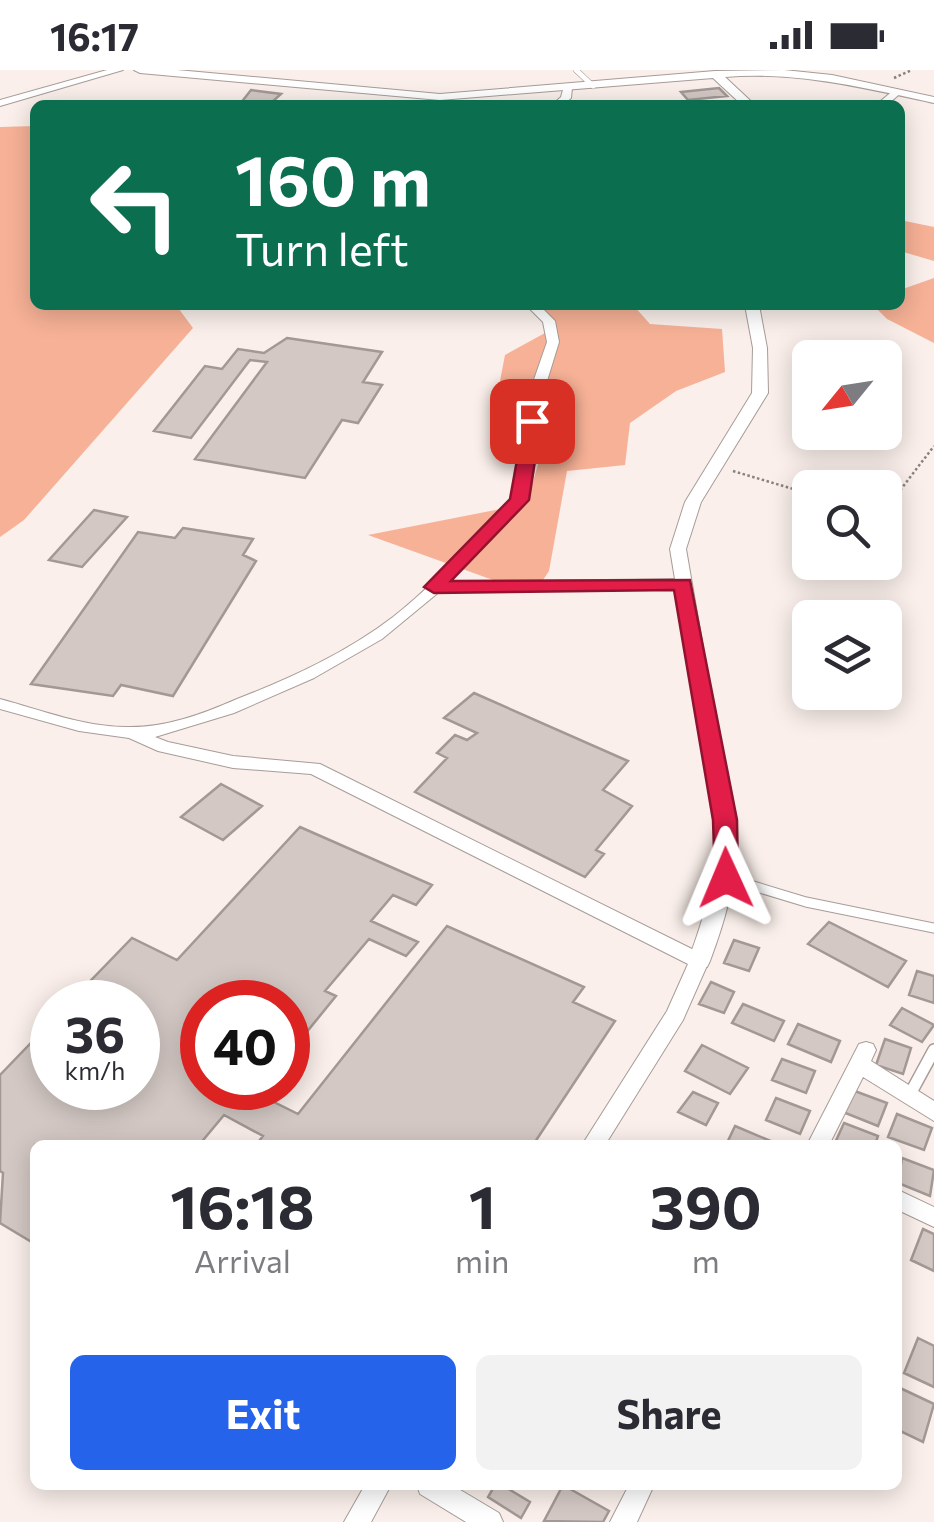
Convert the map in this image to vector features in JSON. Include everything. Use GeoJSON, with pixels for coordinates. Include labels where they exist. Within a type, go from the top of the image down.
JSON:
{"type":"FeatureCollection","features":[{"type":"Feature","properties":{"kind":"street"},"geometry":{"type":"LineString","coordinates":[[0,103],[118,70]]}},
{"type":"Feature","properties":{"kind":"street"},"geometry":{"type":"LineString","coordinates":[[140,70],[401,96],[469,96],[713,72],[760,71],[831,74],[934,100]]}},
{"type":"Feature","properties":{"kind":"street"},"geometry":{"type":"LineString","coordinates":[[713,72],[744,100]]}},
{"type":"Feature","properties":{"kind":"street"},"geometry":{"type":"LineString","coordinates":[[563,100],[567,88]]}},
{"type":"Feature","properties":{"kind":"street"},"geometry":{"type":"LineString","coordinates":[[887,100],[898,91]]}},
{"type":"Feature","properties":{"kind":"street"},"geometry":{"type":"LineString","coordinates":[[131,733],[205,720],[234,709],[368,641],[397,622],[519,500],[536,394],[554,342],[549,320],[538,310]]}},
{"type":"Feature","properties":{"kind":"street"},"geometry":{"type":"LineString","coordinates":[[597,1140],[676,1014],[699,961],[726,878],[725,820],[678,549],[682,530],[714,466],[760,393],[760,348],[753,310]]}},
{"type":"Feature","properties":{"kind":"street"},"geometry":{"type":"LineString","coordinates":[[434,587],[683,584]]}},
{"type":"Feature","properties":{"kind":"street"},"geometry":{"type":"LineString","coordinates":[[0,704],[92,728],[131,733],[164,748],[232,762],[314,768],[699,961]]}},
{"type":"Feature","properties":{"kind":"street"},"geometry":{"type":"LineString","coordinates":[[821,1140],[863,1057],[908,1096],[934,1112]]}},
{"type":"Feature","properties":{"kind":"street"},"geometry":{"type":"LineString","coordinates":[[902,1202],[934,1217]]}},
{"type":"Feature","properties":{"kind":"street"},"geometry":{"type":"LineString","coordinates":[[357,1522],[376,1490]]}},
{"type":"Feature","properties":{"kind":"street"},"geometry":{"type":"LineString","coordinates":[[437,1490],[490,1522]]}},
{"type":"Feature","properties":{"kind":"street"},"geometry":{"type":"LineString","coordinates":[[623,1522],[639,1490]]}},
{"type":"Feature","properties":{"kind":"lane"},"geometry":{"type":"LineString","coordinates":[[576,70],[593,86]]}},
{"type":"Feature","properties":{"kind":"lane"},"geometry":{"type":"LineString","coordinates":[[726,878],[806,902],[934,928]]}},
{"type":"Feature","properties":{"kind":"lane"},"geometry":{"type":"LineString","coordinates":[[908,1096],[934,1050]]}},
{"type":"Feature","properties":{"kind":"path"},"geometry":{"type":"LineString","coordinates":[[902,488],[934,446]]}},
{"type":"Feature","properties":{"kind":"path"},"geometry":{"type":"LineString","coordinates":[[714,466],[792,489]]}},
{"type":"Feature","properties":{"kind":"shaded area"},"geometry":{"type":"Polygon","coordinates":[[[30,126],[30,310],[180,310],[193,328],[24,520],[0,537],[0,127],[30,126]]]}},
{"type":"Feature","properties":{"kind":"shaded area"},"geometry":{"type":"Polygon","coordinates":[[[905,221],[934,227],[934,261],[905,252],[905,221]]]}},
{"type":"Feature","properties":{"kind":"shaded area"},"geometry":{"type":"Polygon","coordinates":[[[934,278],[934,343],[887,319],[878,310],[905,310],[905,288],[934,278]]]}},
{"type":"Feature","properties":{"kind":"shaded area"},"geometry":{"type":"Polygon","coordinates":[[[540,310],[637,310],[650,324],[722,329],[725,372],[676,391],[630,423],[625,465],[567,471],[549,571],[543,580],[493,580],[368,535],[526,504],[549,429],[495,407],[505,355],[545,333],[540,310]]]}},
{"type":"Feature","properties":{"kind":"building"},"geometry":{"type":"Polygon","coordinates":[[[719,88],[727,96],[688,100],[681,92],[719,88]]]}},
{"type":"Feature","properties":{"kind":"building"},"geometry":{"type":"Polygon","coordinates":[[[251,90],[281,94],[274,100],[243,100],[251,90]]]}},
{"type":"Feature","properties":{"kind":"building"},"geometry":{"type":"Polygon","coordinates":[[[287,338],[382,352],[363,382],[382,385],[358,423],[342,420],[305,478],[195,459],[267,362],[250,360],[191,438],[154,431],[205,366],[222,369],[238,349],[264,353],[287,338]]]}},
{"type":"Feature","properties":{"kind":"building"},"geometry":{"type":"Polygon","coordinates":[[[94,510],[127,517],[82,567],[49,560],[94,510]]]}},
{"type":"Feature","properties":{"kind":"building"},"geometry":{"type":"Polygon","coordinates":[[[183,528],[253,539],[243,555],[256,561],[173,696],[121,685],[113,696],[31,684],[138,532],[175,538],[183,528]]]}},
{"type":"Feature","properties":{"kind":"building"},"geometry":{"type":"Polygon","coordinates":[[[474,693],[628,761],[603,790],[632,806],[596,850],[604,854],[585,877],[415,792],[447,758],[437,753],[455,735],[467,740],[477,733],[444,718],[474,693]]]}},
{"type":"Feature","properties":{"kind":"building"},"geometry":{"type":"Polygon","coordinates":[[[221,784],[262,806],[223,840],[181,817],[221,784]]]}},
{"type":"Feature","properties":{"kind":"building"},"geometry":{"type":"Polygon","coordinates":[[[300,827],[432,885],[416,905],[393,895],[371,921],[418,942],[406,956],[369,939],[325,991],[336,996],[310,1028],[310,980],[180,980],[180,1110],[290,1110],[298,1114],[310,1110],[310,1099],[447,926],[584,987],[573,1002],[615,1021],[536,1140],[260,1140],[263,1136],[224,1115],[203,1140],[30,1140],[30,1241],[0,1223],[0,1075],[30,1044],[30,1110],[160,1110],[160,980],[91,980],[132,938],[177,960],[300,827]]]}},
{"type":"Feature","properties":{"kind":"building"},"geometry":{"type":"Polygon","coordinates":[[[829,922],[906,961],[888,987],[808,944],[829,922]]]}},
{"type":"Feature","properties":{"kind":"building"},"geometry":{"type":"Polygon","coordinates":[[[734,940],[759,948],[749,971],[724,963],[734,940]]]}},
{"type":"Feature","properties":{"kind":"building"},"geometry":{"type":"Polygon","coordinates":[[[917,971],[934,976],[934,1003],[909,995],[917,971]]]}},
{"type":"Feature","properties":{"kind":"building"},"geometry":{"type":"Polygon","coordinates":[[[711,982],[734,992],[724,1013],[699,1004],[711,982]]]}},
{"type":"Feature","properties":{"kind":"building"},"geometry":{"type":"Polygon","coordinates":[[[743,1004],[784,1021],[774,1041],[732,1023],[743,1004]]]}},
{"type":"Feature","properties":{"kind":"building"},"geometry":{"type":"Polygon","coordinates":[[[902,1008],[934,1025],[922,1042],[890,1025],[902,1008]]]}},
{"type":"Feature","properties":{"kind":"building"},"geometry":{"type":"Polygon","coordinates":[[[798,1024],[840,1041],[831,1062],[788,1044],[798,1024]]]}},
{"type":"Feature","properties":{"kind":"building"},"geometry":{"type":"Polygon","coordinates":[[[885,1039],[911,1048],[903,1074],[876,1065],[885,1039]]]}},
{"type":"Feature","properties":{"kind":"building"},"geometry":{"type":"Polygon","coordinates":[[[702,1045],[748,1068],[730,1094],[685,1071],[702,1045]]]}},
{"type":"Feature","properties":{"kind":"building"},"geometry":{"type":"Polygon","coordinates":[[[782,1059],[815,1071],[806,1093],[772,1080],[782,1059]]]}},
{"type":"Feature","properties":{"kind":"building"},"geometry":{"type":"Polygon","coordinates":[[[852,1090],[887,1103],[878,1126],[843,1112],[852,1090]]]}},
{"type":"Feature","properties":{"kind":"building"},"geometry":{"type":"Polygon","coordinates":[[[693,1092],[718,1103],[706,1125],[678,1112],[693,1092]]]}},
{"type":"Feature","properties":{"kind":"building"},"geometry":{"type":"Polygon","coordinates":[[[776,1098],[810,1111],[800,1134],[766,1120],[776,1098]]]}},
{"type":"Feature","properties":{"kind":"building"},"geometry":{"type":"Polygon","coordinates":[[[897,1114],[932,1128],[924,1150],[888,1137],[897,1114]]]}},
{"type":"Feature","properties":{"kind":"building"},"geometry":{"type":"Polygon","coordinates":[[[844,1123],[878,1136],[877,1140],[836,1140],[844,1123]]]}},
{"type":"Feature","properties":{"kind":"building"},"geometry":{"type":"Polygon","coordinates":[[[735,1126],[768,1140],[728,1140],[735,1126]]]}},
{"type":"Feature","properties":{"kind":"building"},"geometry":{"type":"Polygon","coordinates":[[[902,1158],[934,1170],[930,1196],[902,1185],[902,1158]]]}},
{"type":"Feature","properties":{"kind":"building"},"geometry":{"type":"Polygon","coordinates":[[[923,1229],[934,1234],[934,1271],[911,1260],[923,1229]]]}},
{"type":"Feature","properties":{"kind":"building"},"geometry":{"type":"Polygon","coordinates":[[[918,1338],[934,1346],[934,1387],[904,1373],[918,1338]]]}},
{"type":"Feature","properties":{"kind":"building"},"geometry":{"type":"Polygon","coordinates":[[[902,1389],[934,1404],[923,1442],[902,1432],[902,1389]]]}},
{"type":"Feature","properties":{"kind":"building"},"geometry":{"type":"Polygon","coordinates":[[[492,1490],[510,1490],[530,1502],[521,1518],[488,1497],[492,1490]]]}},
{"type":"Feature","properties":{"kind":"building"},"geometry":{"type":"Polygon","coordinates":[[[560,1490],[572,1490],[609,1511],[603,1522],[544,1521],[560,1490]]]}},
{"type":"Feature","properties":{"kind":"route"},"geometry":{"type":"LineString","coordinates":[[532,421],[519,500],[434,587],[683,584],[725,820],[726,878]]}}]}
